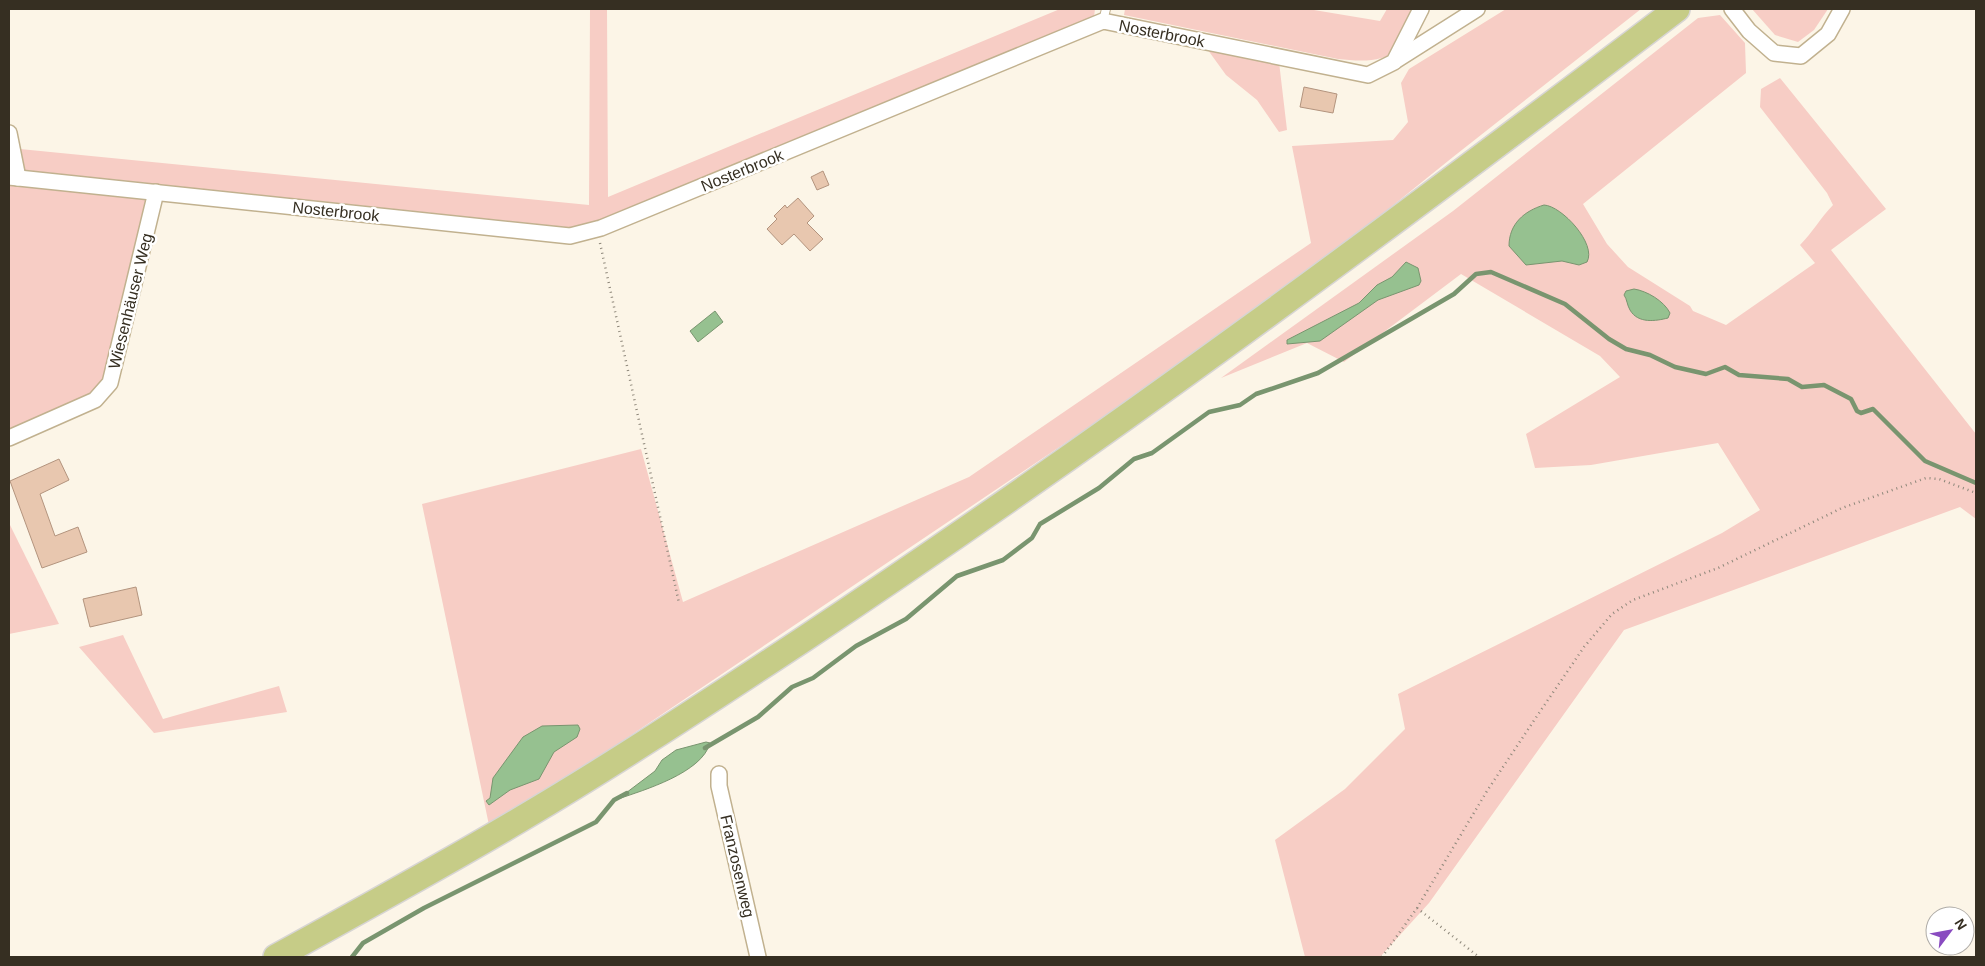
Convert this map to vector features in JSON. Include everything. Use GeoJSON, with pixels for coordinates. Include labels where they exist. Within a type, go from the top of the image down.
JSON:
{"type":"FeatureCollection","features":[{"type":"Feature","properties":{"kind":"highway"},"geometry":{"type":"LineString","coordinates":[[276,957],[400,890],[524,818],[703,706],[912,567],[1140,409],[1333,268],[1677,9]]}},
{"type":"Feature","properties":{"kind":"street"},"geometry":{"type":"LineString","coordinates":[[1394,62],[1421,9]]}},
{"type":"Feature","properties":{"kind":"street","name":"Nosterbrook"},"geometry":{"type":"LineString","coordinates":[[13,178],[570,236],[596,229],[1105,15],[1368,75],[1394,62],[1477,9]]}},
{"type":"Feature","properties":{"kind":"street"},"geometry":{"type":"LineString","coordinates":[[1732,9],[1749,31],[1774,53],[1801,56],[1828,34],[1842,9]]}},
{"type":"Feature","properties":{"kind":"street"},"geometry":{"type":"LineString","coordinates":[[9,133],[13,178]]}},
{"type":"Feature","properties":{"kind":"street","name":"Wiesenhäuser Weg"},"geometry":{"type":"LineString","coordinates":[[9,438],[94,400],[110,384],[156,192]]}},
{"type":"Feature","properties":{"kind":"street","name":"Franzosenweg"},"geometry":{"type":"LineString","coordinates":[[719,774],[720,786],[758,957]]}},
{"type":"Feature","properties":{"kind":"path"},"geometry":{"type":"LineString","coordinates":[[596,229],[611,288],[679,604]]}},
{"type":"Feature","properties":{"kind":"path"},"geometry":{"type":"LineString","coordinates":[[1382,957],[1417,908],[1493,782],[1584,647],[1612,614],[1633,600],[1718,568],[1842,508],[1926,478],[1939,479],[1976,493]]}},
{"type":"Feature","properties":{"kind":"path"},"geometry":{"type":"LineString","coordinates":[[1417,908],[1479,957]]}},
{"type":"Feature","properties":{"kind":"shaded area"},"geometry":{"type":"Polygon","coordinates":[[[590,9],[607,9],[608,197],[1060,9],[1095,9],[1094,17],[600,221],[574,228],[24,170],[20,149],[589,205],[590,9]]]}},
{"type":"Feature","properties":{"kind":"shaded area"},"geometry":{"type":"Polygon","coordinates":[[[1125,9],[1308,9],[1380,21],[1387,9],[1416,9],[1406,35],[1398,48],[1385,57],[1362,61],[1338,59],[1124,15],[1125,9]]]}},
{"type":"Feature","properties":{"kind":"shaded area"},"geometry":{"type":"Polygon","coordinates":[[[1506,9],[1641,9],[1314,269],[1150,386],[490,830],[422,504],[641,449],[683,602],[969,477],[1311,243],[1292,146],[1393,140],[1408,122],[1401,83],[1409,69],[1506,9]]]}},
{"type":"Feature","properties":{"kind":"shaded area"},"geometry":{"type":"Polygon","coordinates":[[[1752,9],[1828,9],[1814,30],[1798,42],[1775,35],[1752,9]]]}},
{"type":"Feature","properties":{"kind":"shaded area"},"geometry":{"type":"Polygon","coordinates":[[[1720,15],[1745,43],[1746,73],[1583,204],[1607,244],[1628,267],[1690,306],[1693,311],[1726,325],[1815,263],[1800,245],[1833,205],[1827,193],[1760,107],[1761,89],[1780,78],[1886,209],[1831,250],[1976,434],[1976,519],[1960,507],[1624,630],[1429,903],[1380,957],[1305,957],[1275,840],[1345,789],[1405,729],[1398,694],[1722,533],[1760,510],[1718,443],[1591,465],[1535,468],[1526,434],[1620,377],[1600,356],[1461,274],[1344,362],[1307,343],[1221,378],[1453,211],[1698,18],[1720,15]]]}},
{"type":"Feature","properties":{"kind":"shaded area"},"geometry":{"type":"Polygon","coordinates":[[[1205,46],[1279,62],[1287,130],[1279,132],[1257,100],[1226,75],[1205,46]]]}},
{"type":"Feature","properties":{"kind":"shaded area"},"geometry":{"type":"Polygon","coordinates":[[[9,185],[146,199],[104,381],[90,395],[9,431],[9,185]]]}},
{"type":"Feature","properties":{"kind":"shaded area"},"geometry":{"type":"Polygon","coordinates":[[[1544,205],[1560,212],[1583,236],[1589,254],[1587,262],[1579,265],[1562,261],[1526,265],[1509,246],[1512,231],[1519,220],[1530,211],[1544,205]]]}},
{"type":"Feature","properties":{"kind":"shaded area"},"geometry":{"type":"Polygon","coordinates":[[[1406,262],[1418,268],[1421,281],[1419,285],[1378,300],[1320,341],[1287,344],[1287,340],[1359,303],[1377,285],[1392,277],[1406,262]]]}},
{"type":"Feature","properties":{"kind":"shaded area"},"geometry":{"type":"Polygon","coordinates":[[[1634,289],[1650,294],[1659,301],[1670,313],[1668,318],[1648,320],[1638,318],[1633,314],[1624,295],[1626,291],[1634,289]]]}},
{"type":"Feature","properties":{"kind":"shaded area"},"geometry":{"type":"Polygon","coordinates":[[[715,311],[723,322],[698,342],[690,331],[715,311]]]}},
{"type":"Feature","properties":{"kind":"shaded area"},"geometry":{"type":"Polygon","coordinates":[[[9,523],[59,624],[9,634],[9,523]]]}},
{"type":"Feature","properties":{"kind":"shaded area"},"geometry":{"type":"Polygon","coordinates":[[[123,635],[163,719],[279,686],[287,712],[154,733],[79,647],[123,635]]]}},
{"type":"Feature","properties":{"kind":"shaded area"},"geometry":{"type":"Polygon","coordinates":[[[578,725],[580,729],[577,737],[554,752],[539,779],[510,790],[489,805],[486,801],[490,798],[493,778],[523,737],[542,726],[578,725]]]}},
{"type":"Feature","properties":{"kind":"shaded area"},"geometry":{"type":"Polygon","coordinates":[[[706,742],[710,743],[705,754],[684,772],[671,779],[618,799],[655,771],[662,760],[676,750],[706,742]]]}},
{"type":"Feature","properties":{"kind":"building"},"geometry":{"type":"Polygon","coordinates":[[[1304,87],[1337,94],[1333,113],[1300,107],[1304,87]]]}},
{"type":"Feature","properties":{"kind":"building"},"geometry":{"type":"Polygon","coordinates":[[[823,171],[829,185],[817,190],[811,177],[823,171]]]}},
{"type":"Feature","properties":{"kind":"building"},"geometry":{"type":"Polygon","coordinates":[[[798,198],[814,216],[807,223],[823,239],[810,251],[794,234],[782,245],[767,229],[777,219],[774,216],[785,205],[787,208],[798,198]]]}},
{"type":"Feature","properties":{"kind":"building"},"geometry":{"type":"Polygon","coordinates":[[[59,459],[69,480],[40,494],[55,536],[78,527],[87,552],[42,568],[10,481],[59,459]]]}},
{"type":"Feature","properties":{"kind":"building"},"geometry":{"type":"Polygon","coordinates":[[[136,587],[142,615],[90,627],[83,599],[136,587]]]}},
{"type":"Feature","properties":{"kind":"waterway"},"geometry":{"type":"LineString","coordinates":[[705,748],[758,717],[792,687],[813,678],[856,646],[906,619],[957,576],[1003,560],[1032,538],[1040,524],[1099,488],[1134,459],[1152,453],[1209,412],[1240,405],[1256,394],[1318,373],[1454,294],[1476,274],[1491,272],[1565,304],[1609,339],[1626,349],[1650,355],[1675,367],[1706,374],[1725,367],[1739,375],[1788,379],[1802,387],[1824,385],[1851,399],[1857,411],[1861,413],[1873,409],[1925,461],[1976,483]]}},
{"type":"Feature","properties":{"kind":"waterway"},"geometry":{"type":"LineString","coordinates":[[352,957],[363,943],[424,908],[596,822],[614,800],[627,793]]}}]}
